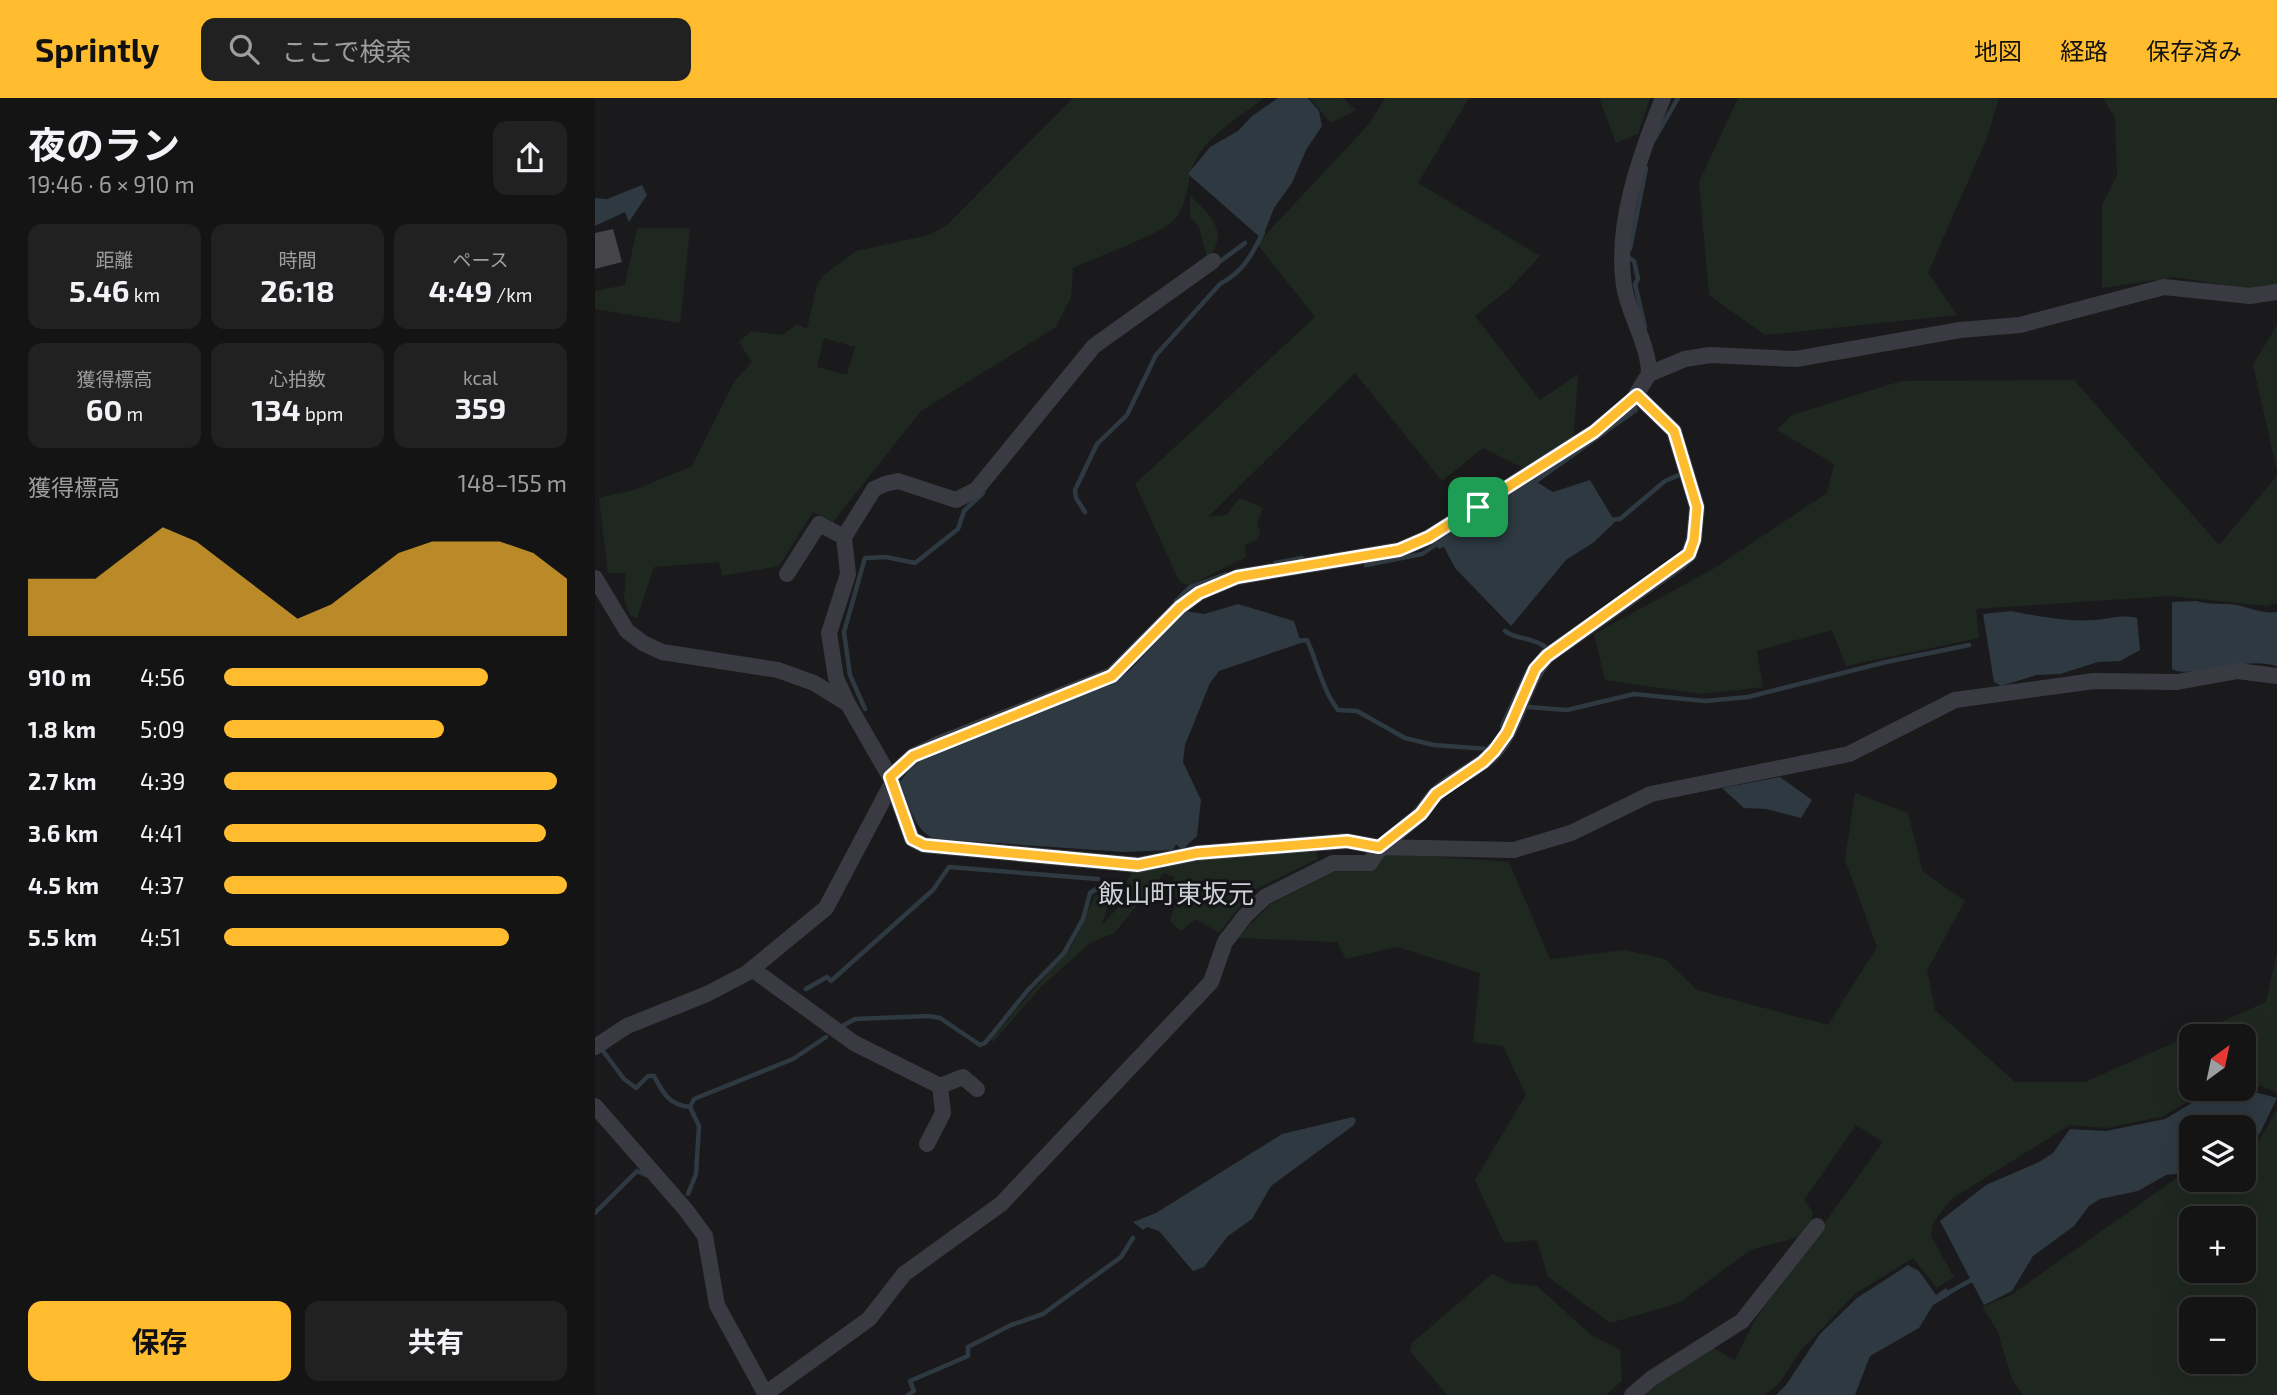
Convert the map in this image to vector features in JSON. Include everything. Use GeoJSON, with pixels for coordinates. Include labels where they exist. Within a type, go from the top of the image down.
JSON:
{"type":"FeatureCollection","features":[{"type":"Feature","properties":{"kind":"street"},"geometry":{"type":"LineString","coordinates":[[1649,374],[1625,289],[1622,257],[1638,163],[1663,98]]}},
{"type":"Feature","properties":{"kind":"street"},"geometry":{"type":"LineString","coordinates":[[1213,261],[1094,346],[976,490],[955,500],[898,481],[885,484],[874,489],[844,537],[848,574],[829,633],[836,678],[891,780],[912,839],[924,845],[1138,865],[1197,853],[1347,841],[1379,847],[1514,850],[1571,833],[1651,794],[1849,754],[1955,700],[2094,681],[2177,682],[2238,671],[2277,676]]}},
{"type":"Feature","properties":{"kind":"street"},"geometry":{"type":"LineString","coordinates":[[595,1047],[627,1026],[707,994],[752,969],[826,908],[891,780],[913,756],[1112,676],[1180,607],[1218,583],[1237,577],[1399,550],[1429,537],[1594,432],[1637,395],[1649,374],[1685,359],[1710,355],[1796,359],[1960,330],[2020,325],[2164,287],[2250,296],[2277,292]]}},
{"type":"Feature","properties":{"kind":"street"},"geometry":{"type":"LineString","coordinates":[[595,1106],[686,1210],[705,1236],[717,1305],[766,1394],[869,1319],[904,1274],[1000,1205],[1211,982],[1225,942],[1255,906],[1265,898],[1333,863],[1370,863],[1379,847],[1421,814],[1436,794],[1483,762],[1494,751],[1507,733],[1535,669],[1547,656],[1689,554],[1694,540],[1697,507],[1674,431],[1637,395]]}},
{"type":"Feature","properties":{"kind":"street"},"geometry":{"type":"LineString","coordinates":[[787,574],[819,524],[844,537]]}},
{"type":"Feature","properties":{"kind":"street"},"geometry":{"type":"LineString","coordinates":[[595,578],[605,600],[627,631],[643,643],[662,652],[778,670],[814,683],[848,704]]}},
{"type":"Feature","properties":{"kind":"street"},"geometry":{"type":"LineString","coordinates":[[752,969],[854,1043],[940,1086],[963,1077],[977,1089]]}},
{"type":"Feature","properties":{"kind":"street"},"geometry":{"type":"LineString","coordinates":[[927,1144],[943,1112],[940,1086]]}},
{"type":"Feature","properties":{"kind":"street"},"geometry":{"type":"LineString","coordinates":[[1632,1395],[1653,1378],[1742,1321],[1817,1226]]}},
{"type":"Feature","properties":{"kind":"shaded area"},"geometry":{"type":"Polygon","coordinates":[[[1073,98],[1264,98],[1218,133],[1202,150],[1193,166],[1183,205],[1175,219],[1142,239],[1073,268],[1071,297],[1056,327],[921,411],[833,522],[813,512],[779,566],[722,576],[719,562],[654,567],[637,618],[630,615],[624,599],[626,573],[608,573],[599,498],[637,489],[692,466],[734,382],[752,362],[739,342],[751,331],[782,335],[797,324],[807,329],[817,285],[823,276],[856,251],[929,235],[947,225],[1073,98]],[[824,338],[817,367],[847,375],[855,347],[824,338]]]}},
{"type":"Feature","properties":{"kind":"shaded area"},"geometry":{"type":"Polygon","coordinates":[[[1278,98],[1308,98],[1319,111],[1322,126],[1306,150],[1292,183],[1274,208],[1262,239],[1188,174],[1210,147],[1238,131],[1252,116],[1278,98]]]}},
{"type":"Feature","properties":{"kind":"shaded area"},"geometry":{"type":"Polygon","coordinates":[[[1310,98],[1343,98],[1356,110],[1331,123],[1310,98]]]}},
{"type":"Feature","properties":{"kind":"shaded area"},"geometry":{"type":"Polygon","coordinates":[[[1385,98],[1469,98],[1418,183],[1540,256],[1509,289],[1475,316],[1540,400],[1578,374],[1573,447],[1537,475],[1483,448],[1442,481],[1355,373],[1208,517],[1226,515],[1240,498],[1263,508],[1257,523],[1260,532],[1257,540],[1245,545],[1246,557],[1190,585],[1180,583],[1135,484],[1315,317],[1257,244],[1370,123],[1385,98]]]}},
{"type":"Feature","properties":{"kind":"shaded area"},"geometry":{"type":"Polygon","coordinates":[[[1599,98],[1650,98],[1638,134],[1616,143],[1599,98]]]}},
{"type":"Feature","properties":{"kind":"shaded area"},"geometry":{"type":"Polygon","coordinates":[[[1738,98],[1999,98],[1987,138],[1928,273],[1957,315],[1765,335],[1709,295],[1699,182],[1738,98]]]}},
{"type":"Feature","properties":{"kind":"shaded area"},"geometry":{"type":"Polygon","coordinates":[[[2103,98],[2277,98],[2277,294],[2175,277],[2102,288],[2102,205],[2117,175],[2115,118],[2103,98]]]}},
{"type":"Feature","properties":{"kind":"shaded area"},"geometry":{"type":"Polygon","coordinates":[[[642,185],[647,195],[629,222],[625,212],[595,226],[595,198],[607,199],[642,185]]]}},
{"type":"Feature","properties":{"kind":"shaded area"},"geometry":{"type":"Polygon","coordinates":[[[1190,196],[1215,224],[1217,240],[1207,257],[1199,227],[1190,217],[1190,196]]]}},
{"type":"Feature","properties":{"kind":"shaded area"},"geometry":{"type":"Polygon","coordinates":[[[637,228],[690,228],[680,323],[595,309],[595,291],[625,285],[637,228]]]}},
{"type":"Feature","properties":{"kind":"shaded area"},"geometry":{"type":"Polygon","coordinates":[[[2277,325],[2277,471],[2253,365],[2277,325]]]}},
{"type":"Feature","properties":{"kind":"shaded area"},"geometry":{"type":"Polygon","coordinates":[[[2074,380],[2219,545],[2277,476],[2277,603],[2267,606],[2170,596],[1976,609],[1979,638],[1846,666],[1832,630],[1757,651],[1763,687],[1702,694],[1605,680],[1594,634],[1713,569],[1827,493],[1834,464],[1777,430],[1792,415],[1901,381],[2074,380]]]}},
{"type":"Feature","properties":{"kind":"shaded area"},"geometry":{"type":"Polygon","coordinates":[[[1532,479],[1553,492],[1590,480],[1615,522],[1594,542],[1566,560],[1511,626],[1455,568],[1444,547],[1439,549],[1434,542],[1532,479]]]}},
{"type":"Feature","properties":{"kind":"shaded area"},"geometry":{"type":"Polygon","coordinates":[[[2196,601],[2277,612],[2277,666],[2248,663],[2191,672],[2172,669],[2172,602],[2196,601]]]}},
{"type":"Feature","properties":{"kind":"shaded area"},"geometry":{"type":"Polygon","coordinates":[[[1238,604],[1294,621],[1301,643],[1219,671],[1210,683],[1185,745],[1183,762],[1201,800],[1197,836],[1182,850],[1176,844],[1173,850],[1125,852],[938,839],[923,832],[918,825],[900,782],[909,770],[923,759],[1113,683],[1131,669],[1185,611],[1204,614],[1238,604]]]}},
{"type":"Feature","properties":{"kind":"shaded area"},"geometry":{"type":"Polygon","coordinates":[[[2011,611],[2073,620],[2137,618],[2140,650],[2120,661],[2098,662],[2060,674],[2036,675],[2001,686],[1994,682],[1983,614],[2011,611]]]}},
{"type":"Feature","properties":{"kind":"shaded area"},"geometry":{"type":"Polygon","coordinates":[[[1780,777],[1812,800],[1801,818],[1766,809],[1744,808],[1722,788],[1780,777]]]}},
{"type":"Feature","properties":{"kind":"shaded area"},"geometry":{"type":"Polygon","coordinates":[[[1855,793],[1908,813],[1923,872],[1965,901],[1927,970],[1935,1010],[2015,1082],[2085,1082],[2179,1040],[2179,1101],[2188,1101],[2164,1116],[2107,1128],[2070,1125],[1951,1199],[1933,1223],[1931,1236],[1954,1277],[1937,1288],[1913,1258],[1856,1293],[1801,1350],[1781,1381],[1765,1395],[1639,1395],[1713,1348],[1735,1360],[1756,1318],[1883,1142],[1856,1125],[1804,1200],[1813,1212],[1811,1222],[1799,1237],[1750,1250],[1679,1303],[1610,1323],[1548,1277],[1537,1240],[1504,1243],[1475,1180],[1526,1095],[1503,1046],[1473,1042],[1480,973],[1397,947],[1346,959],[1337,942],[1237,938],[1271,904],[1338,870],[1374,870],[1383,853],[1509,862],[1550,959],[1624,950],[1665,959],[1697,990],[1828,1025],[1877,947],[1845,860],[1855,793]]]}},
{"type":"Feature","properties":{"kind":"shaded area"},"geometry":{"type":"Polygon","coordinates":[[[1316,850],[1318,859],[1252,891],[1219,933],[1196,919],[1181,931],[1170,921],[1176,899],[1173,877],[1164,873],[1114,933],[1090,943],[1040,988],[993,1042],[991,1039],[1073,944],[1094,897],[1110,883],[1113,890],[1101,926],[1128,897],[1127,880],[1132,873],[1210,858],[1316,850]]]}},
{"type":"Feature","properties":{"kind":"shaded area"},"geometry":{"type":"Polygon","coordinates":[[[2277,953],[2277,1093],[2256,1086],[2256,1024],[2216,1024],[2266,1002],[2277,953]]]}},
{"type":"Feature","properties":{"kind":"shaded area"},"geometry":{"type":"Polygon","coordinates":[[[2256,1093],[2277,1098],[2256,1138],[2256,1115],[2179,1115],[2179,1173],[2166,1175],[2138,1191],[2100,1199],[2089,1206],[2074,1226],[2033,1256],[2012,1291],[1984,1305],[1940,1221],[1986,1185],[2053,1153],[2070,1129],[2106,1131],[2165,1119],[2195,1101],[2256,1101],[2256,1093]]]}},
{"type":"Feature","properties":{"kind":"shaded area"},"geometry":{"type":"Polygon","coordinates":[[[2277,1110],[2277,1395],[2023,1395],[2012,1379],[1997,1330],[1982,1307],[2011,1295],[2179,1176],[2179,1192],[2256,1192],[2256,1144],[2277,1110]]]}},
{"type":"Feature","properties":{"kind":"shaded area"},"geometry":{"type":"Polygon","coordinates":[[[1353,1117],[1356,1120],[1354,1125],[1271,1186],[1252,1219],[1228,1236],[1204,1267],[1193,1271],[1159,1231],[1147,1227],[1143,1230],[1133,1222],[1156,1213],[1282,1134],[1353,1117]]]}},
{"type":"Feature","properties":{"kind":"shaded area"},"geometry":{"type":"Polygon","coordinates":[[[1908,1265],[1919,1271],[1936,1295],[1946,1288],[1950,1295],[1933,1305],[1919,1328],[1870,1356],[1855,1395],[1776,1395],[1786,1385],[1820,1334],[1857,1298],[1908,1265]]]}},
{"type":"Feature","properties":{"kind":"shaded area"},"geometry":{"type":"Polygon","coordinates":[[[1492,1274],[1511,1283],[1537,1286],[1591,1335],[1620,1350],[1622,1381],[1606,1395],[1447,1395],[1410,1351],[1412,1343],[1492,1274]]]}},
{"type":"Feature","properties":{"kind":"building"},"geometry":{"type":"Polygon","coordinates":[[[613,229],[622,262],[595,269],[595,233],[613,229]]]}},
{"type":"Feature","properties":{"kind":"waterway"},"geometry":{"type":"LineString","coordinates":[[1654,140],[1678,98]]}},
{"type":"Feature","properties":{"kind":"waterway"},"geometry":{"type":"LineString","coordinates":[[1630,249],[1646,168]]}},
{"type":"Feature","properties":{"kind":"waterway"},"geometry":{"type":"LineString","coordinates":[[1085,512],[1076,498],[1075,490],[1097,444],[1127,415],[1156,355],[1220,284],[1241,268],[1263,232]]}},
{"type":"Feature","properties":{"kind":"waterway"},"geometry":{"type":"LineString","coordinates":[[1218,263],[1245,243]]}},
{"type":"Feature","properties":{"kind":"waterway"},"geometry":{"type":"LineString","coordinates":[[1628,257],[1634,261],[1638,279],[1635,284],[1645,327]]}},
{"type":"Feature","properties":{"kind":"waterway"},"geometry":{"type":"LineString","coordinates":[[1532,484],[1636,410]]}},
{"type":"Feature","properties":{"kind":"waterway"},"geometry":{"type":"LineString","coordinates":[[1611,520],[1620,519],[1665,481],[1679,475]]}},
{"type":"Feature","properties":{"kind":"waterway"},"geometry":{"type":"LineString","coordinates":[[865,709],[850,675],[844,632],[865,558],[886,557],[915,563],[958,529],[964,511],[983,493]]}},
{"type":"Feature","properties":{"kind":"waterway"},"geometry":{"type":"LineString","coordinates":[[1366,565],[1422,554],[1440,542]]}},
{"type":"Feature","properties":{"kind":"waterway"},"geometry":{"type":"LineString","coordinates":[[1275,563],[1302,558]]}},
{"type":"Feature","properties":{"kind":"waterway"},"geometry":{"type":"LineString","coordinates":[[1176,601],[1190,587],[1226,574]]}},
{"type":"Feature","properties":{"kind":"waterway"},"geometry":{"type":"LineString","coordinates":[[1505,631],[1541,644],[1547,648],[1544,651]]}},
{"type":"Feature","properties":{"kind":"waterway"},"geometry":{"type":"LineString","coordinates":[[1295,641],[1307,640],[1324,685],[1338,710],[1357,711],[1405,738],[1434,745],[1488,749],[1490,746]]}},
{"type":"Feature","properties":{"kind":"waterway"},"geometry":{"type":"LineString","coordinates":[[1528,707],[1567,710],[1634,694],[1705,701],[1748,697],[1886,662],[1969,645]]}},
{"type":"Feature","properties":{"kind":"waterway"},"geometry":{"type":"LineString","coordinates":[[1502,726],[1529,668]]}},
{"type":"Feature","properties":{"kind":"waterway"},"geometry":{"type":"LineString","coordinates":[[806,989],[827,977],[831,981],[933,890],[949,867],[1098,879]]}},
{"type":"Feature","properties":{"kind":"waterway"},"geometry":{"type":"LineString","coordinates":[[839,1028],[855,1019],[929,1016],[940,1018],[980,1045],[985,1043],[1028,990],[1064,953],[1083,919],[1090,893],[1107,882]]}},
{"type":"Feature","properties":{"kind":"waterway"},"geometry":{"type":"LineString","coordinates":[[688,1194],[696,1174],[699,1126],[690,1107],[694,1099],[793,1059],[826,1037]]}},
{"type":"Feature","properties":{"kind":"waterway"},"geometry":{"type":"LineString","coordinates":[[603,1051],[624,1079],[636,1088],[648,1076],[654,1076],[672,1101],[690,1107]]}},
{"type":"Feature","properties":{"kind":"waterway"},"geometry":{"type":"LineString","coordinates":[[595,1213],[637,1171],[646,1175]]}},
{"type":"Feature","properties":{"kind":"waterway"},"geometry":{"type":"LineString","coordinates":[[908,1395],[914,1391],[910,1381],[968,1356],[968,1347],[1011,1325],[1043,1314],[1121,1257],[1133,1238]]}},
{"type":"Feature","properties":{"kind":"waterway"},"geometry":{"type":"LineString","coordinates":[[1946,1294],[1975,1278]]}},
{"type":"Feature","properties":{"kind":"district","name":"飯山町東坂元"},"geometry":{"type":"Point","coordinates":[1176,894]}},
{"type":"Feature","properties":{"kind":"route"},"geometry":{"type":"LineString","coordinates":[[1637,395],[1667,421],[1674,431],[1697,507],[1697,525],[1689,554],[1547,656],[1535,669],[1501,743],[1483,762],[1436,794],[1421,814],[1379,847],[1347,841],[1197,853],[1138,865],[924,845],[912,839],[890,777],[913,756],[1112,676],[1126,666],[1180,607],[1218,583],[1237,577],[1399,550],[1429,537],[1478,507],[1594,432],[1637,395]]}}]}
